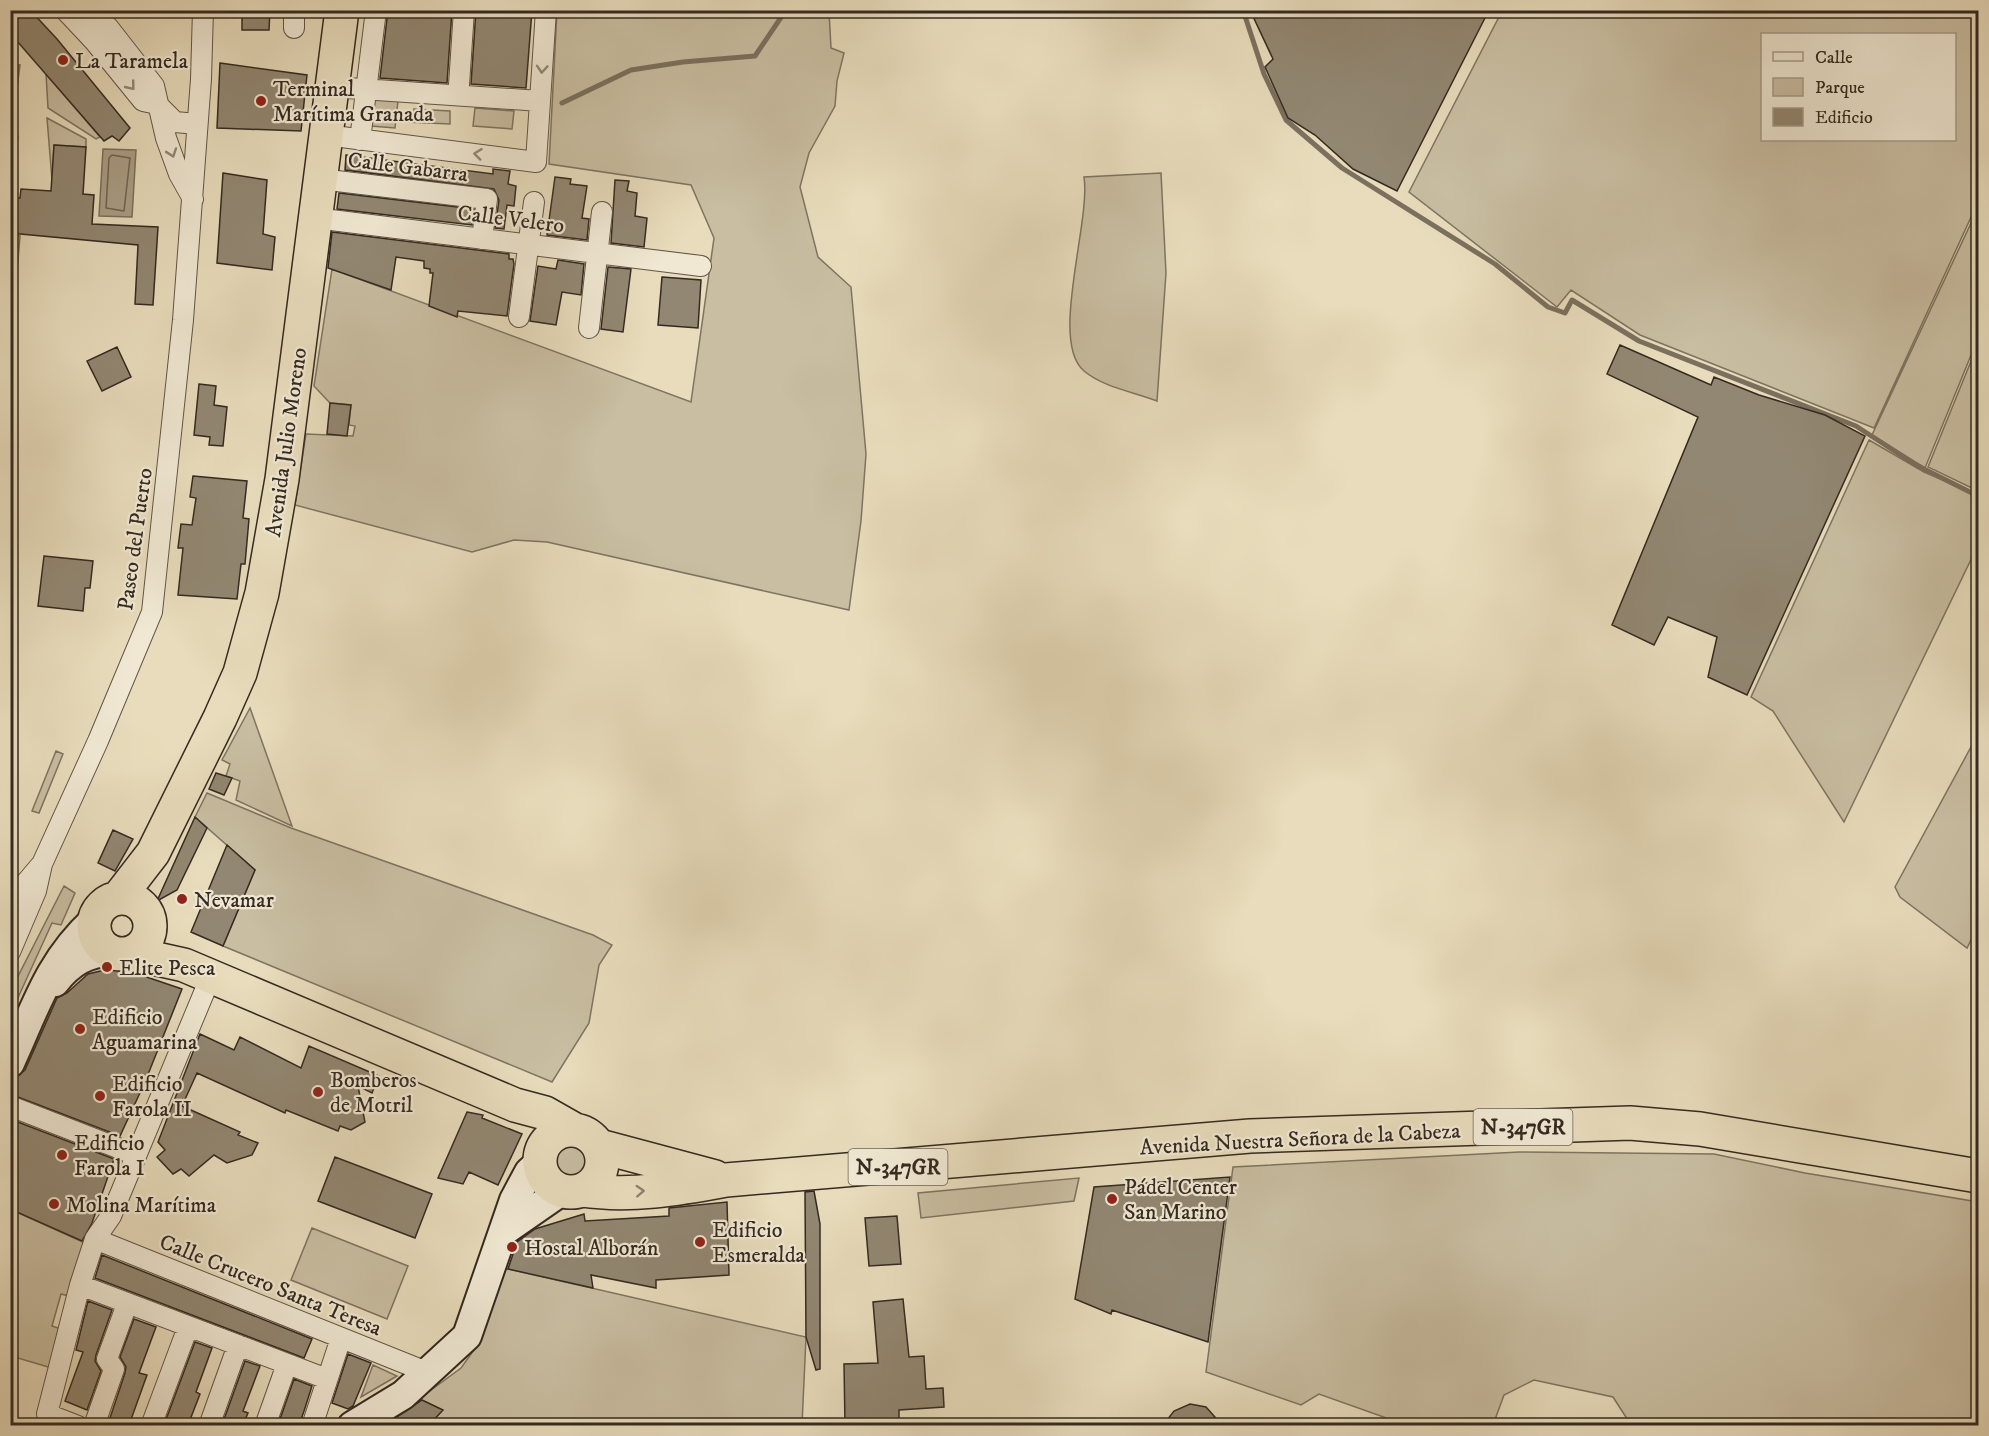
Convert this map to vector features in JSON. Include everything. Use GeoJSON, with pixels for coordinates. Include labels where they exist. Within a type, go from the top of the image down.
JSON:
{"type":"FeatureCollection","features":[{"type":"Feature","properties":{"kind":"highway","name":"Avenida Julio Moreno"},"geometry":{"type":"LineString","coordinates":[[138,910],[153,853],[240,673],[262,593],[282,479],[342,10]]}},
{"type":"Feature","properties":{"kind":"highway"},"geometry":{"type":"LineString","coordinates":[[103,904],[138,910],[146,942],[121,953],[97,940],[94,921],[103,904]]}},
{"type":"Feature","properties":{"kind":"highway","name":"Avenida Nuestra Señora de la Cabeza"},"geometry":{"type":"LineString","coordinates":[[138,910],[197,970]]}},
{"type":"Feature","properties":{"kind":"highway","name":"Avenida Nuestra Señora de la Cabeza"},"geometry":{"type":"LineString","coordinates":[[121,953],[197,970],[515,1105],[545,1113],[587,1138],[726,1180]]}},
{"type":"Feature","properties":{"kind":"highway","name":"Avenida Nuestra Señora de la Cabeza"},"geometry":{"type":"LineString","coordinates":[[515,1105],[525,1114],[542,1154]]}},
{"type":"Feature","properties":{"kind":"highway","name":"Avenida Nuestra Señora de la Cabeza"},"geometry":{"type":"LineString","coordinates":[[572,1190],[607,1193],[674,1190],[726,1180],[1250,1137],[1630,1123],[1700,1129],[1978,1176]]}},
{"type":"Feature","properties":{"kind":"highway"},"geometry":{"type":"LineString","coordinates":[[557,1133],[587,1138],[602,1154],[600,1172],[590,1185],[572,1190],[547,1180],[542,1154],[557,1133]]}},
{"type":"Feature","properties":{"kind":"street"},"geometry":{"type":"LineString","coordinates":[[65,10],[95,42],[143,101],[157,104],[175,122],[197,124]]}},
{"type":"Feature","properties":{"kind":"street"},"geometry":{"type":"LineString","coordinates":[[92,10],[154,86],[157,104],[179,174],[193,199]]}},
{"type":"Feature","properties":{"kind":"street","name":"Paseo del Puerto"},"geometry":{"type":"LineString","coordinates":[[10,952],[36,891],[42,864],[98,741],[152,612],[193,199],[203,10]]}},
{"type":"Feature","properties":{"kind":"street"},"geometry":{"type":"LineString","coordinates":[[360,140],[376,10]]}},
{"type":"Feature","properties":{"kind":"street"},"geometry":{"type":"LineString","coordinates":[[459,85],[464,10]]}},
{"type":"Feature","properties":{"kind":"street"},"geometry":{"type":"LineString","coordinates":[[326,135],[536,162],[546,10]]}},
{"type":"Feature","properties":{"kind":"street"},"geometry":{"type":"LineString","coordinates":[[332,87],[540,101]]}},
{"type":"Feature","properties":{"kind":"street","name":"Calle Gabarra"},"geometry":{"type":"LineString","coordinates":[[320,179],[487,199],[482,239]]}},
{"type":"Feature","properties":{"kind":"street"},"geometry":{"type":"LineString","coordinates":[[519,317],[534,202]]}},
{"type":"Feature","properties":{"kind":"street"},"geometry":{"type":"LineString","coordinates":[[589,328],[602,212]]}},
{"type":"Feature","properties":{"kind":"street","name":"Calle Velero"},"geometry":{"type":"LineString","coordinates":[[315,218],[701,266]]}},
{"type":"Feature","properties":{"kind":"street","name":"Paseo del Puerto"},"geometry":{"type":"LineString","coordinates":[[10,915],[23,886],[42,864]]}},
{"type":"Feature","properties":{"kind":"street"},"geometry":{"type":"LineString","coordinates":[[10,1063],[44,984],[73,939],[94,921]]}},
{"type":"Feature","properties":{"kind":"street"},"geometry":{"type":"LineString","coordinates":[[36,1007],[73,962],[101,952],[121,953]]}},
{"type":"Feature","properties":{"kind":"street"},"geometry":{"type":"LineString","coordinates":[[78,1425],[47,1414],[80,1285],[95,1239],[111,1216],[136,1155],[197,970]]}},
{"type":"Feature","properties":{"kind":"street"},"geometry":{"type":"LineString","coordinates":[[10,1106],[136,1155]]}},
{"type":"Feature","properties":{"kind":"street"},"geometry":{"type":"LineString","coordinates":[[352,1425],[403,1395],[467,1336],[514,1200],[542,1154]]}},
{"type":"Feature","properties":{"kind":"street"},"geometry":{"type":"LineString","coordinates":[[504,1231],[572,1190]]}},
{"type":"Feature","properties":{"kind":"street","name":"Calle Crucero Santa Teresa"},"geometry":{"type":"LineString","coordinates":[[95,1239],[429,1373]]}},
{"type":"Feature","properties":{"kind":"street"},"geometry":{"type":"LineString","coordinates":[[80,1285],[327,1380]]}},
{"type":"Feature","properties":{"kind":"street"},"geometry":{"type":"LineString","coordinates":[[94,1425],[114,1369],[106,1359],[127,1304]]}},
{"type":"Feature","properties":{"kind":"street"},"geometry":{"type":"LineString","coordinates":[[151,1425],[188,1327]]}},
{"type":"Feature","properties":{"kind":"street"},"geometry":{"type":"LineString","coordinates":[[312,1425],[341,1338]]}},
{"type":"Feature","properties":{"kind":"street"},"geometry":{"type":"LineString","coordinates":[[209,1425],[238,1346]]}},
{"type":"Feature","properties":{"kind":"street"},"geometry":{"type":"LineString","coordinates":[[265,1425],[287,1364]]}},
{"type":"Feature","properties":{"kind":"green space"},"geometry":{"type":"Polygon","coordinates":[[[557,11],[829,11],[831,48],[844,53],[837,81],[835,106],[809,153],[800,187],[818,257],[851,287],[866,454],[861,521],[849,610],[547,542],[514,540],[472,552],[295,505],[306,434],[353,436],[355,426],[349,425],[351,405],[330,403],[314,386],[332,269],[691,402],[714,238],[691,185],[549,164],[557,11]]]}},
{"type":"Feature","properties":{"kind":"green space"},"geometry":{"type":"Polygon","coordinates":[[[1502,11],[1958,11],[1978,16],[1978,202],[1874,428],[1640,335],[1571,290],[1557,307],[1409,192],[1502,11]]]}},
{"type":"Feature","properties":{"kind":"green space"},"geometry":{"type":"Polygon","coordinates":[[[46,74],[100,137],[96,139],[48,108],[46,74]]]}},
{"type":"Feature","properties":{"kind":"green space"},"geometry":{"type":"Polygon","coordinates":[[[374,98],[398,101],[395,128],[371,126],[374,98]]]}},
{"type":"Feature","properties":{"kind":"green space"},"geometry":{"type":"Polygon","coordinates":[[[475,108],[514,111],[512,129],[473,126],[475,108]]]}},
{"type":"Feature","properties":{"kind":"green space"},"geometry":{"type":"Polygon","coordinates":[[[414,109],[450,111],[450,124],[405,122],[406,112],[414,112],[414,109]]]}},
{"type":"Feature","properties":{"kind":"green space"},"geometry":{"type":"Polygon","coordinates":[[[47,118],[86,139],[86,147],[54,145],[52,180],[47,118]]]}},
{"type":"Feature","properties":{"kind":"green space"},"geometry":{"type":"Polygon","coordinates":[[[1161,173],[1166,273],[1157,401],[1109,385],[1084,371],[1074,356],[1070,335],[1070,309],[1085,197],[1084,177],[1161,173]]]}},
{"type":"Feature","properties":{"kind":"green space"},"geometry":{"type":"Polygon","coordinates":[[[1978,208],[1978,338],[1925,468],[1872,435],[1978,208]]]}},
{"type":"Feature","properties":{"kind":"green space"},"geometry":{"type":"Polygon","coordinates":[[[1978,344],[1978,491],[1928,467],[1978,344]]]}},
{"type":"Feature","properties":{"kind":"green space"},"geometry":{"type":"Polygon","coordinates":[[[1869,440],[1924,472],[1978,495],[1978,545],[1844,822],[1773,711],[1751,697],[1869,440]]]}},
{"type":"Feature","properties":{"kind":"green space"},"geometry":{"type":"Polygon","coordinates":[[[250,708],[292,826],[236,800],[240,781],[226,776],[230,764],[222,760],[250,708]]]}},
{"type":"Feature","properties":{"kind":"green space"},"geometry":{"type":"Polygon","coordinates":[[[1978,734],[1978,926],[1967,948],[1900,897],[1895,887],[1978,734]]]}},
{"type":"Feature","properties":{"kind":"green space"},"geometry":{"type":"Polygon","coordinates":[[[56,751],[63,754],[39,813],[32,811],[56,751]]]}},
{"type":"Feature","properties":{"kind":"green space"},"geometry":{"type":"Polygon","coordinates":[[[207,793],[291,828],[593,935],[612,945],[599,965],[589,1023],[552,1082],[223,946],[255,870],[195,817],[207,793]]]}},
{"type":"Feature","properties":{"kind":"green space"},"geometry":{"type":"Polygon","coordinates":[[[64,886],[75,893],[61,925],[52,923],[11,1013],[11,990],[64,886]]]}},
{"type":"Feature","properties":{"kind":"green space"},"geometry":{"type":"Polygon","coordinates":[[[571,1143],[584,1148],[589,1161],[584,1174],[571,1179],[558,1174],[553,1161],[558,1148],[571,1143]]]}},
{"type":"Feature","properties":{"kind":"green space"},"geometry":{"type":"Polygon","coordinates":[[[1519,1152],[1714,1154],[1805,1173],[1978,1202],[1978,1425],[1631,1425],[1613,1397],[1534,1380],[1504,1395],[1493,1425],[1406,1425],[1319,1394],[1301,1405],[1206,1372],[1233,1167],[1519,1152]]]}},
{"type":"Feature","properties":{"kind":"green space"},"geometry":{"type":"Polygon","coordinates":[[[1079,1178],[1074,1201],[921,1218],[918,1193],[1079,1178]]]}},
{"type":"Feature","properties":{"kind":"green space"},"geometry":{"type":"Polygon","coordinates":[[[10,1209],[85,1243],[73,1297],[61,1294],[52,1326],[64,1330],[55,1369],[11,1356],[10,1209]]]}},
{"type":"Feature","properties":{"kind":"green space"},"geometry":{"type":"Polygon","coordinates":[[[312,1228],[408,1266],[387,1319],[291,1280],[312,1228]]]}},
{"type":"Feature","properties":{"kind":"green space"},"geometry":{"type":"Polygon","coordinates":[[[504,1268],[806,1337],[802,1425],[413,1425],[403,1406],[409,1405],[432,1416],[442,1410],[419,1399],[461,1368],[479,1343],[504,1268]]]}},
{"type":"Feature","properties":{"kind":"green space"},"geometry":{"type":"Polygon","coordinates":[[[373,1365],[397,1376],[361,1397],[373,1365]]]}},
{"type":"Feature","properties":{"kind":"water"},"geometry":{"type":"Polygon","coordinates":[[[11,64],[20,65],[11,134],[18,136],[12,176],[10,176],[11,64]]]}},
{"type":"Feature","properties":{"kind":"water"},"geometry":{"type":"Polygon","coordinates":[[[103,149],[136,150],[132,217],[99,216],[103,149]]]}},
{"type":"Feature","properties":{"kind":"water"},"geometry":{"type":"Polygon","coordinates":[[[11,235],[20,236],[15,296],[11,296],[11,235]]]}},
{"type":"Feature","properties":{"kind":"building"},"geometry":{"type":"Polygon","coordinates":[[[10,10],[30,10],[57,39],[130,128],[119,141],[112,136],[104,141],[10,33],[10,10]]]}},
{"type":"Feature","properties":{"kind":"building"},"geometry":{"type":"Polygon","coordinates":[[[242,10],[270,10],[269,30],[242,30],[242,10]]]}},
{"type":"Feature","properties":{"kind":"building"},"geometry":{"type":"Polygon","coordinates":[[[388,10],[452,10],[447,83],[380,78],[388,10]]]}},
{"type":"Feature","properties":{"kind":"building"},"geometry":{"type":"Polygon","coordinates":[[[476,10],[532,10],[526,88],[471,84],[476,10]]]}},
{"type":"Feature","properties":{"kind":"building"},"geometry":{"type":"Polygon","coordinates":[[[1250,10],[1489,10],[1397,191],[1353,169],[1315,135],[1288,118],[1265,67],[1273,59],[1250,10]]]}},
{"type":"Feature","properties":{"kind":"building","name":"Terminal Marítima Granada"},"geometry":{"type":"Polygon","coordinates":[[[220,63],[307,75],[301,131],[217,128],[220,63]]]}},
{"type":"Feature","properties":{"kind":"building"},"geometry":{"type":"Polygon","coordinates":[[[54,145],[86,147],[83,194],[94,195],[92,224],[158,227],[153,305],[135,304],[138,245],[10,233],[10,198],[20,198],[21,189],[51,191],[54,145]]]}},
{"type":"Feature","properties":{"kind":"building"},"geometry":{"type":"Polygon","coordinates":[[[346,155],[493,174],[493,169],[510,171],[508,184],[516,186],[514,206],[507,205],[504,229],[495,228],[499,200],[494,189],[345,170],[346,155]]]}},
{"type":"Feature","properties":{"kind":"building"},"geometry":{"type":"Polygon","coordinates":[[[223,173],[267,180],[263,234],[275,237],[272,270],[217,263],[223,173]]]}},
{"type":"Feature","properties":{"kind":"building"},"geometry":{"type":"Polygon","coordinates":[[[555,177],[571,179],[570,184],[587,186],[582,218],[589,219],[587,240],[547,235],[555,177]]]}},
{"type":"Feature","properties":{"kind":"building"},"geometry":{"type":"Polygon","coordinates":[[[615,180],[629,181],[627,191],[637,193],[635,216],[647,218],[644,247],[611,243],[615,180]]]}},
{"type":"Feature","properties":{"kind":"building"},"geometry":{"type":"Polygon","coordinates":[[[339,193],[474,209],[472,225],[337,209],[339,193]]]}},
{"type":"Feature","properties":{"kind":"building"},"geometry":{"type":"Polygon","coordinates":[[[332,232],[509,254],[509,259],[513,259],[514,264],[507,316],[458,311],[457,317],[429,306],[433,273],[430,273],[430,269],[424,268],[424,261],[396,257],[391,290],[328,268],[332,232]]]}},
{"type":"Feature","properties":{"kind":"building"},"geometry":{"type":"Polygon","coordinates":[[[558,260],[584,264],[581,295],[562,292],[556,325],[530,321],[538,266],[556,269],[558,260]]]}},
{"type":"Feature","properties":{"kind":"building"},"geometry":{"type":"Polygon","coordinates":[[[608,267],[631,269],[623,332],[601,329],[608,267]]]}},
{"type":"Feature","properties":{"kind":"building"},"geometry":{"type":"Polygon","coordinates":[[[662,277],[701,280],[698,328],[658,325],[662,277]]]}},
{"type":"Feature","properties":{"kind":"building"},"geometry":{"type":"Polygon","coordinates":[[[1620,345],[1711,385],[1714,377],[1759,395],[1825,415],[1865,436],[1747,695],[1708,677],[1717,637],[1668,617],[1654,645],[1612,625],[1698,417],[1607,374],[1620,345]]]}},
{"type":"Feature","properties":{"kind":"building"},"geometry":{"type":"Polygon","coordinates":[[[117,347],[131,377],[102,391],[87,361],[117,347]]]}},
{"type":"Feature","properties":{"kind":"building"},"geometry":{"type":"Polygon","coordinates":[[[199,384],[216,386],[214,405],[227,407],[223,446],[209,445],[210,437],[194,435],[199,384]]]}},
{"type":"Feature","properties":{"kind":"building"},"geometry":{"type":"Polygon","coordinates":[[[330,403],[351,405],[347,436],[327,434],[330,403]]]}},
{"type":"Feature","properties":{"kind":"building"},"geometry":{"type":"Polygon","coordinates":[[[193,476],[247,481],[243,518],[249,519],[245,564],[241,564],[237,599],[178,595],[183,548],[178,548],[181,524],[192,525],[196,498],[190,497],[193,476]]]}},
{"type":"Feature","properties":{"kind":"building"},"geometry":{"type":"Polygon","coordinates":[[[44,556],[93,561],[90,588],[85,588],[83,611],[38,606],[44,556]]]}},
{"type":"Feature","properties":{"kind":"building"},"geometry":{"type":"Polygon","coordinates":[[[216,773],[232,778],[224,795],[209,789],[216,773]]]}},
{"type":"Feature","properties":{"kind":"building"},"geometry":{"type":"Polygon","coordinates":[[[195,817],[207,828],[177,890],[157,901],[195,817]]]}},
{"type":"Feature","properties":{"kind":"building"},"geometry":{"type":"Polygon","coordinates":[[[113,830],[133,839],[115,871],[98,863],[113,830]]]}},
{"type":"Feature","properties":{"kind":"building"},"geometry":{"type":"Polygon","coordinates":[[[227,845],[255,870],[223,946],[191,932],[227,845]]]}},
{"type":"Feature","properties":{"kind":"building"},"geometry":{"type":"Polygon","coordinates":[[[117,967],[182,989],[145,1082],[120,1136],[10,1094],[14,1079],[25,1070],[57,998],[67,993],[88,974],[117,967]]]}},
{"type":"Feature","properties":{"kind":"building"},"geometry":{"type":"Polygon","coordinates":[[[200,1034],[234,1050],[240,1037],[301,1068],[309,1046],[379,1076],[372,1093],[358,1086],[365,1122],[351,1130],[340,1126],[338,1131],[286,1110],[285,1113],[197,1073],[182,1106],[240,1132],[238,1135],[258,1143],[252,1155],[227,1163],[214,1155],[189,1176],[181,1169],[173,1174],[157,1157],[165,1150],[158,1142],[200,1034]]]}},
{"type":"Feature","properties":{"kind":"building"},"geometry":{"type":"Polygon","coordinates":[[[467,1112],[483,1115],[482,1118],[522,1134],[498,1185],[469,1172],[463,1184],[438,1178],[467,1112]]]}},
{"type":"Feature","properties":{"kind":"building"},"geometry":{"type":"Polygon","coordinates":[[[10,1119],[114,1159],[92,1223],[82,1241],[10,1209],[10,1119]]]}},
{"type":"Feature","properties":{"kind":"building"},"geometry":{"type":"Polygon","coordinates":[[[335,1157],[432,1194],[415,1238],[318,1201],[335,1157]]]}},
{"type":"Feature","properties":{"kind":"building"},"geometry":{"type":"Polygon","coordinates":[[[1230,1177],[1208,1342],[1112,1310],[1111,1314],[1075,1299],[1094,1187],[1230,1177]]]}},
{"type":"Feature","properties":{"kind":"building"},"geometry":{"type":"Polygon","coordinates":[[[814,1191],[820,1224],[820,1369],[816,1370],[806,1337],[805,1192],[814,1191]]]}},
{"type":"Feature","properties":{"kind":"building"},"geometry":{"type":"Polygon","coordinates":[[[727,1202],[729,1275],[656,1280],[656,1288],[591,1275],[593,1288],[508,1269],[517,1242],[535,1229],[584,1214],[585,1221],[669,1216],[669,1208],[727,1202]]]}},
{"type":"Feature","properties":{"kind":"building"},"geometry":{"type":"Polygon","coordinates":[[[897,1216],[901,1264],[869,1266],[865,1218],[897,1216]]]}},
{"type":"Feature","properties":{"kind":"building"},"geometry":{"type":"Polygon","coordinates":[[[102,1255],[312,1339],[304,1358],[95,1278],[102,1255]]]}},
{"type":"Feature","properties":{"kind":"building"},"geometry":{"type":"Polygon","coordinates":[[[903,1299],[909,1357],[924,1356],[926,1389],[943,1388],[944,1407],[899,1410],[899,1425],[845,1425],[844,1364],[878,1363],[873,1302],[903,1299]]]}},
{"type":"Feature","properties":{"kind":"building"},"geometry":{"type":"Polygon","coordinates":[[[88,1301],[112,1310],[96,1355],[95,1361],[101,1371],[87,1410],[65,1401],[83,1352],[76,1350],[88,1301]]]}},
{"type":"Feature","properties":{"kind":"building"},"geometry":{"type":"Polygon","coordinates":[[[134,1319],[156,1327],[139,1373],[147,1375],[129,1425],[110,1418],[126,1367],[120,1357],[134,1319]]]}},
{"type":"Feature","properties":{"kind":"building"},"geometry":{"type":"Polygon","coordinates":[[[195,1342],[212,1348],[196,1392],[200,1394],[188,1425],[164,1425],[195,1342]]]}},
{"type":"Feature","properties":{"kind":"building"},"geometry":{"type":"Polygon","coordinates":[[[348,1354],[371,1363],[353,1406],[348,1409],[332,1403],[348,1354]]]}},
{"type":"Feature","properties":{"kind":"building"},"geometry":{"type":"Polygon","coordinates":[[[245,1361],[260,1366],[243,1411],[248,1413],[243,1425],[222,1425],[245,1361]]]}},
{"type":"Feature","properties":{"kind":"building"},"geometry":{"type":"Polygon","coordinates":[[[294,1379],[312,1386],[304,1411],[299,1425],[278,1425],[294,1379]]]}},
{"type":"Feature","properties":{"kind":"building"},"geometry":{"type":"Polygon","coordinates":[[[422,1400],[443,1410],[429,1425],[385,1425],[422,1400]]]}},
{"type":"Feature","properties":{"kind":"building"},"geometry":{"type":"Polygon","coordinates":[[[1190,1404],[1206,1407],[1222,1425],[1163,1425],[1174,1411],[1190,1404]]]}},
{"type":"Feature","properties":{"kind":"waterway"},"geometry":{"type":"LineString","coordinates":[[562,103],[631,70],[683,62],[755,56],[786,10]]}},
{"type":"Feature","properties":{"kind":"waterway"},"geometry":{"type":"LineString","coordinates":[[1243,10],[1264,74],[1286,120],[1342,168],[1495,264],[1548,307],[1565,313],[1572,300],[1639,341],[1856,426],[1916,465],[1978,496]]}},
{"type":"Feature","properties":{"kind":"place","name":"La Taramela"},"geometry":{"type":"Point","coordinates":[63,60]}},
{"type":"Feature","properties":{"kind":"place","name":"Terminal Marítima Granada"},"geometry":{"type":"Point","coordinates":[261,101]}},
{"type":"Feature","properties":{"kind":"place","name":"Nevamar"},"geometry":{"type":"Point","coordinates":[182,899]}},
{"type":"Feature","properties":{"kind":"place","name":"Elite Pesca"},"geometry":{"type":"Point","coordinates":[107,967]}},
{"type":"Feature","properties":{"kind":"place","name":"Edificio Aguamarina"},"geometry":{"type":"Point","coordinates":[80,1029]}},
{"type":"Feature","properties":{"kind":"place","name":"Bomberos de Motril"},"geometry":{"type":"Point","coordinates":[318,1092]}},
{"type":"Feature","properties":{"kind":"place","name":"Edificio Farola II"},"geometry":{"type":"Point","coordinates":[100,1096]}},
{"type":"Feature","properties":{"kind":"place","name":"Edificio Farola I"},"geometry":{"type":"Point","coordinates":[62,1155]}},
{"type":"Feature","properties":{"kind":"place","name":"Pádel Center San Marino"},"geometry":{"type":"Point","coordinates":[1112,1199]}},
{"type":"Feature","properties":{"kind":"place","name":"Molina Marítima"},"geometry":{"type":"Point","coordinates":[54,1204]}},
{"type":"Feature","properties":{"kind":"place","name":"Edificio Esmeralda"},"geometry":{"type":"Point","coordinates":[700,1242]}},
{"type":"Feature","properties":{"kind":"place","name":"Hostal Alborán"},"geometry":{"type":"Point","coordinates":[512,1247]}}]}
